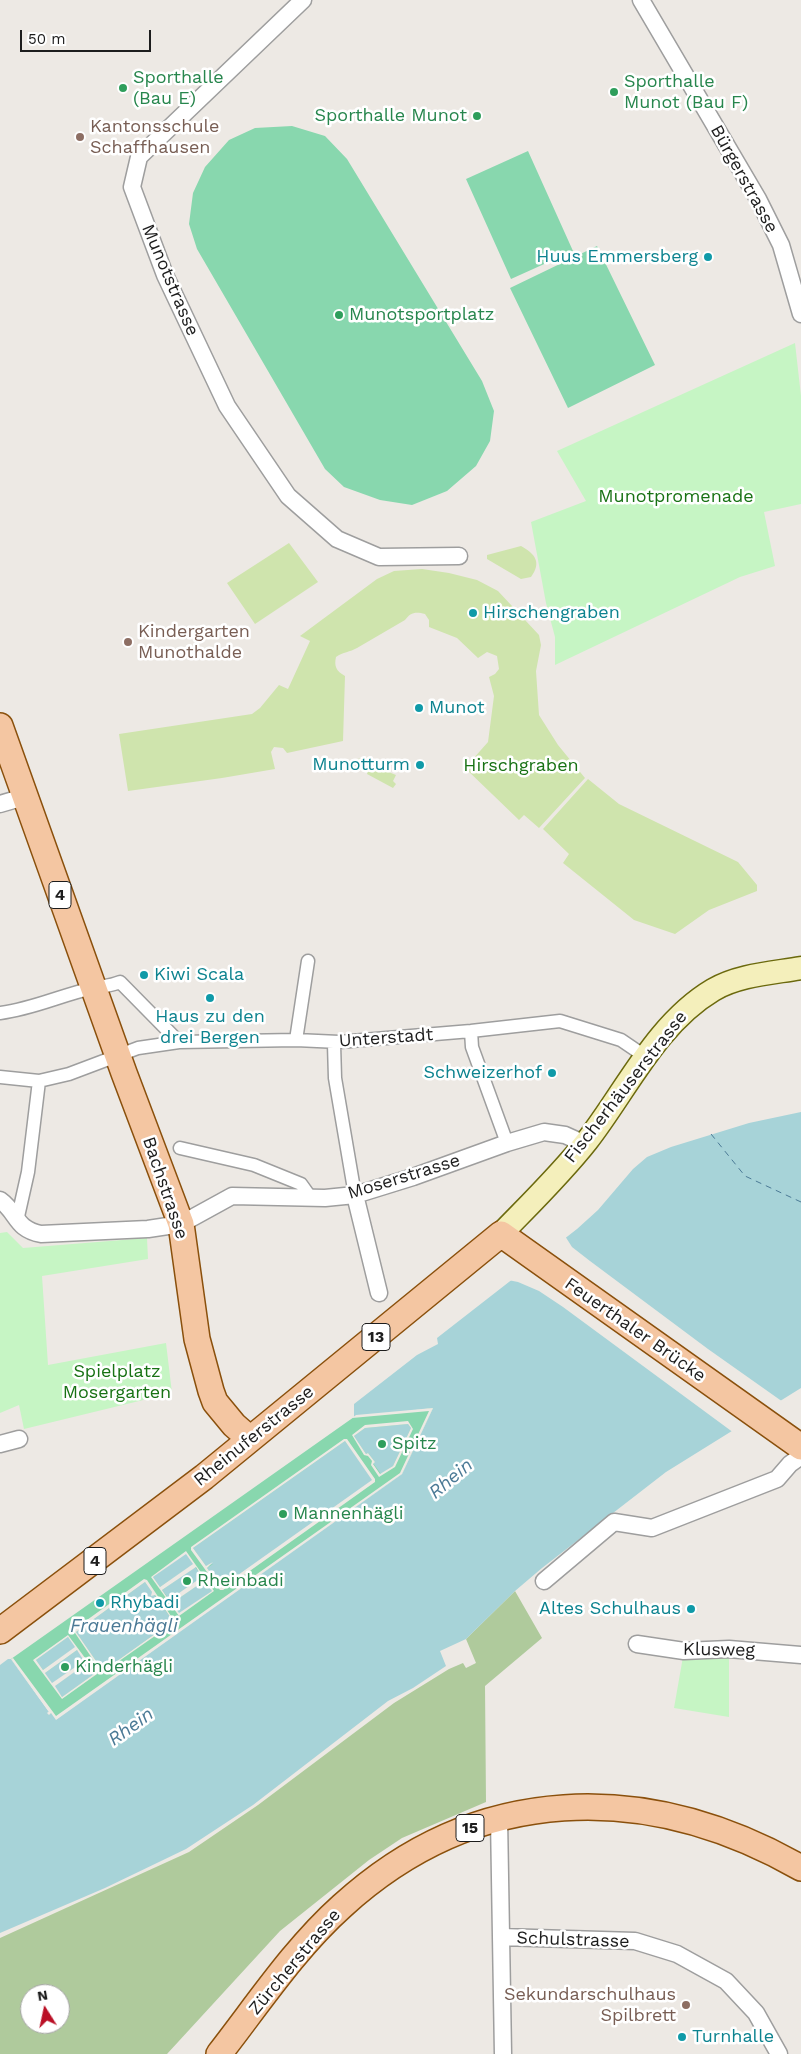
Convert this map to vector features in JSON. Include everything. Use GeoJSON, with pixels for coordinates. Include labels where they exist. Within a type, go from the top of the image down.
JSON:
{"type":"FeatureCollection","features":[{"type":"Feature","properties":{"kind":"main road","name":"Bachstrasse"},"geometry":{"type":"LineString","coordinates":[[0,726],[24,797],[181,1224],[196,1329],[211,1391],[215,1402],[234,1425],[250,1439]]}},
{"type":"Feature","properties":{"kind":"main road","name":"Fischerhäuserstrasse"},"geometry":{"type":"LineString","coordinates":[[511,1241],[585,1144],[672,1023],[688,1008],[713,990],[729,983],[801,968]]}},
{"type":"Feature","properties":{"kind":"main road","name":"Feuerthaler Brücke"},"geometry":{"type":"LineString","coordinates":[[511,1241],[801,1447]]}},
{"type":"Feature","properties":{"kind":"main road","name":"Rheinuferstrasse"},"geometry":{"type":"LineString","coordinates":[[0,1631],[197,1483],[250,1439],[511,1241]]}},
{"type":"Feature","properties":{"kind":"main road","name":"Zürcherstrasse"},"geometry":{"type":"LineString","coordinates":[[219,2054],[309,1940],[341,1906],[377,1876],[414,1852],[448,1836],[498,1818],[535,1811],[582,1806],[632,1808],[680,1817],[735,1835],[778,1854],[801,1868]]}},
{"type":"Feature","properties":{"kind":"street","name":"Munotstrasse"},"geometry":{"type":"LineString","coordinates":[[303,0],[139,157],[132,186],[165,275],[226,406],[288,496],[337,539],[379,556],[459,556]]}},
{"type":"Feature","properties":{"kind":"street","name":"Bürgerstrasse"},"geometry":{"type":"LineString","coordinates":[[641,0],[758,199],[781,245],[801,314]]}},
{"type":"Feature","properties":{"kind":"street"},"geometry":{"type":"LineString","coordinates":[[0,804],[24,797]]}},
{"type":"Feature","properties":{"kind":"street"},"geometry":{"type":"LineString","coordinates":[[296,1040],[308,961]]}},
{"type":"Feature","properties":{"kind":"street"},"geometry":{"type":"LineString","coordinates":[[0,1013],[30,1008],[94,987],[109,986],[120,982],[179,1042]]}},
{"type":"Feature","properties":{"kind":"street","name":"Unterstadt"},"geometry":{"type":"LineString","coordinates":[[0,1077],[39,1081],[68,1074],[138,1048],[179,1042],[296,1040],[339,1042],[471,1031],[560,1021],[621,1040],[646,1057]]}},
{"type":"Feature","properties":{"kind":"street"},"geometry":{"type":"LineString","coordinates":[[471,1031],[472,1047],[507,1143]]}},
{"type":"Feature","properties":{"kind":"street"},"geometry":{"type":"LineString","coordinates":[[339,1042],[334,1044],[335,1078],[355,1195],[380,1293]]}},
{"type":"Feature","properties":{"kind":"street"},"geometry":{"type":"LineString","coordinates":[[18,1221],[28,1172],[39,1081]]}},
{"type":"Feature","properties":{"kind":"street","name":"Moserstrasse"},"geometry":{"type":"LineString","coordinates":[[0,1200],[30,1232],[42,1234],[148,1229],[181,1224],[232,1196],[310,1198],[355,1195],[414,1177],[507,1143],[544,1132],[566,1134],[585,1144]]}},
{"type":"Feature","properties":{"kind":"street"},"geometry":{"type":"LineString","coordinates":[[180,1148],[254,1165],[300,1184],[310,1198]]}},
{"type":"Feature","properties":{"kind":"street"},"geometry":{"type":"LineString","coordinates":[[0,1444],[19,1439]]}},
{"type":"Feature","properties":{"kind":"street"},"geometry":{"type":"LineString","coordinates":[[544,1581],[614,1522],[652,1528],[777,1479],[790,1464],[801,1456]]}},
{"type":"Feature","properties":{"kind":"street","name":"Klusweg"},"geometry":{"type":"LineString","coordinates":[[637,1644],[684,1651],[729,1649],[801,1655]]}},
{"type":"Feature","properties":{"kind":"street"},"geometry":{"type":"LineString","coordinates":[[498,1818],[503,2054]]}},
{"type":"Feature","properties":{"kind":"street","name":"Schulstrasse"},"geometry":{"type":"LineString","coordinates":[[501,1937],[635,1941],[677,1954],[726,1981],[756,2013],[779,2054]]}},
{"type":"Feature","properties":{"kind":"green space","name":"Munotsportplatz"},"geometry":{"type":"Polygon","coordinates":[[[292,126],[325,136],[347,159],[482,381],[494,411],[490,441],[476,466],[447,491],[412,505],[380,500],[344,487],[325,469],[197,249],[189,224],[193,193],[205,167],[229,140],[255,128],[292,126]]]}},
{"type":"Feature","properties":{"kind":"green space"},"geometry":{"type":"Polygon","coordinates":[[[528,151],[573,251],[511,279],[466,179],[528,151]]]}},
{"type":"Feature","properties":{"kind":"green space"},"geometry":{"type":"Polygon","coordinates":[[[597,246],[655,365],[568,408],[510,288],[597,246]]]}},
{"type":"Feature","properties":{"kind":"green space","name":"Munotpromenade"},"geometry":{"type":"Polygon","coordinates":[[[795,343],[801,396],[801,504],[764,512],[775,566],[740,577],[555,665],[555,637],[546,603],[531,522],[586,501],[557,451],[795,343]]]}},
{"type":"Feature","properties":{"kind":"green space"},"geometry":{"type":"Polygon","coordinates":[[[289,543],[318,582],[255,624],[227,583],[289,543]]]}},
{"type":"Feature","properties":{"kind":"green space"},"geometry":{"type":"Polygon","coordinates":[[[521,546],[530,552],[535,559],[536,567],[531,577],[521,579],[487,559],[487,555],[521,546]]]}},
{"type":"Feature","properties":{"kind":"green space","name":"Hirschgraben"},"geometry":{"type":"Polygon","coordinates":[[[422,569],[477,580],[498,591],[539,635],[541,645],[536,671],[539,715],[558,745],[585,778],[539,828],[524,815],[519,820],[465,768],[488,742],[494,696],[489,677],[499,669],[497,656],[487,652],[478,658],[457,638],[429,627],[429,620],[425,614],[418,613],[411,614],[405,620],[357,648],[336,657],[336,668],[345,676],[343,741],[287,753],[283,748],[274,747],[271,752],[275,769],[128,791],[119,734],[252,714],[260,708],[279,685],[288,689],[310,641],[300,636],[377,579],[394,571],[422,569]]]}},
{"type":"Feature","properties":{"kind":"green space"},"geometry":{"type":"Polygon","coordinates":[[[368,757],[376,767],[396,775],[393,781],[396,784],[393,788],[367,774],[368,770],[359,767],[348,768],[347,761],[368,757]]]}},
{"type":"Feature","properties":{"kind":"green space"},"geometry":{"type":"Polygon","coordinates":[[[588,779],[619,804],[738,862],[757,885],[757,891],[709,910],[675,934],[634,920],[563,863],[569,854],[543,829],[588,779]]]}},
{"type":"Feature","properties":{"kind":"green space","name":"Spielplatz Mosergarten"},"geometry":{"type":"Polygon","coordinates":[[[7,1232],[23,1248],[147,1238],[148,1259],[42,1276],[48,1365],[166,1343],[172,1393],[24,1429],[19,1405],[0,1413],[0,1233],[7,1232]]]}},
{"type":"Feature","properties":{"kind":"green space","name":"Rheinbadi"},"geometry":{"type":"Polygon","coordinates":[[[433,1408],[402,1474],[56,1720],[11,1659],[354,1417],[433,1408]]]}},
{"type":"Feature","properties":{"kind":"green space"},"geometry":{"type":"Polygon","coordinates":[[[515,1591],[542,1638],[485,1686],[486,1802],[402,1838],[369,1860],[280,1931],[167,2054],[0,2054],[0,1938],[189,1852],[258,1805],[394,1703],[449,1669],[463,1663],[466,1668],[476,1663],[466,1639],[515,1591]]]}},
{"type":"Feature","properties":{"kind":"green space"},"geometry":{"type":"Polygon","coordinates":[[[729,1649],[729,1717],[674,1708],[684,1651],[729,1649]]]}},
{"type":"Feature","properties":{"kind":"water","name":"Rhein"},"geometry":{"type":"Polygon","coordinates":[[[801,1112],[801,1388],[666,1472],[542,1568],[515,1591],[466,1639],[440,1651],[446,1666],[413,1688],[388,1701],[253,1805],[186,1849],[105,1888],[0,1933],[0,1665],[11,1659],[49,1712],[47,1713],[51,1713],[56,1719],[402,1474],[433,1408],[354,1417],[354,1404],[417,1355],[438,1344],[437,1338],[577,1229],[598,1210],[633,1169],[647,1157],[671,1147],[749,1123],[801,1112]]]}},
{"type":"Feature","properties":{"kind":"water","name":"Spitz"},"geometry":{"type":"Polygon","coordinates":[[[408,1424],[411,1428],[393,1466],[381,1474],[373,1463],[375,1462],[368,1453],[366,1454],[354,1436],[365,1428],[408,1424]]]}},
{"type":"Feature","properties":{"kind":"water","name":"Mannenhägli"},"geometry":{"type":"Polygon","coordinates":[[[345,1441],[373,1480],[221,1588],[207,1568],[213,1564],[206,1566],[193,1548],[345,1441]]]}},
{"type":"Feature","properties":{"kind":"water"},"geometry":{"type":"Polygon","coordinates":[[[186,1553],[194,1564],[160,1587],[153,1577],[186,1553]]]}},
{"type":"Feature","properties":{"kind":"water"},"geometry":{"type":"Polygon","coordinates":[[[195,1567],[203,1577],[170,1600],[162,1590],[195,1567]]]}},
{"type":"Feature","properties":{"kind":"water","name":"Kinderhägli"},"geometry":{"type":"Polygon","coordinates":[[[205,1580],[212,1591],[179,1614],[172,1603],[205,1580]]]}},
{"type":"Feature","properties":{"kind":"water","name":"Frauenhägli"},"geometry":{"type":"Polygon","coordinates":[[[145,1582],[173,1621],[103,1671],[76,1632],[145,1582]]]}},
{"type":"Feature","properties":{"kind":"water","name":"Kinderhägli"},"geometry":{"type":"Polygon","coordinates":[[[68,1637],[76,1647],[43,1670],[36,1660],[68,1637]]]}},
{"type":"Feature","properties":{"kind":"water","name":"Kinderhägli"},"geometry":{"type":"Polygon","coordinates":[[[77,1650],[85,1660],[52,1684],[45,1673],[77,1650]]]}},
{"type":"Feature","properties":{"kind":"water","name":"Kinderhägli"},"geometry":{"type":"Polygon","coordinates":[[[87,1663],[94,1674],[62,1697],[54,1686],[87,1663]]]}},
{"type":"Feature","properties":{"kind":"pier"},"geometry":{"type":"Polygon","coordinates":[[[565,1236],[572,1247],[590,1261],[783,1402],[734,1433],[563,1307],[539,1291],[508,1280],[565,1236]]]}},
{"type":"Feature","properties":{"kind":"pier"},"geometry":{"type":"Polygon","coordinates":[[[433,1408],[402,1474],[56,1720],[51,1713],[49,1715],[47,1713],[49,1712],[11,1659],[13,1658],[56,1716],[400,1473],[429,1411],[352,1418],[356,1415],[433,1408]]]}},
{"type":"Feature","properties":{"kind":"pier"},"geometry":{"type":"Polygon","coordinates":[[[408,1421],[413,1429],[395,1467],[379,1477],[371,1465],[372,1461],[368,1456],[364,1455],[352,1435],[365,1425],[408,1421]],[[408,1424],[365,1428],[354,1436],[366,1454],[368,1453],[375,1462],[373,1464],[380,1474],[393,1466],[411,1428],[408,1424]]]}},
{"type":"Feature","properties":{"kind":"pier"},"geometry":{"type":"Polygon","coordinates":[[[344,1439],[347,1439],[375,1479],[375,1482],[223,1590],[220,1590],[191,1550],[191,1547],[344,1439]],[[345,1441],[193,1548],[206,1566],[213,1562],[207,1568],[221,1587],[372,1480],[345,1441]]]}},
{"type":"Feature","properties":{"kind":"pier"},"geometry":{"type":"Polygon","coordinates":[[[186,1551],[214,1591],[179,1616],[151,1577],[186,1551]],[[186,1554],[153,1577],[160,1587],[193,1564],[186,1554]],[[196,1567],[162,1590],[169,1600],[202,1577],[196,1567]],[[204,1581],[172,1603],[179,1613],[212,1591],[204,1581]]]}},
{"type":"Feature","properties":{"kind":"pier"},"geometry":{"type":"Polygon","coordinates":[[[144,1579],[147,1580],[175,1622],[102,1673],[73,1630],[144,1579]],[[145,1582],[76,1632],[103,1671],[173,1621],[155,1595],[151,1596],[152,1592],[145,1582]]]}},
{"type":"Feature","properties":{"kind":"pier"},"geometry":{"type":"Polygon","coordinates":[[[68,1635],[97,1674],[62,1699],[33,1660],[68,1635]],[[68,1637],[36,1660],[43,1670],[75,1647],[68,1637]],[[77,1650],[45,1673],[52,1683],[84,1661],[77,1650]],[[87,1663],[55,1686],[62,1697],[94,1674],[87,1663]]]}},
{"type":"Feature","properties":{"kind":"ferry route"},"geometry":{"type":"LineString","coordinates":[[711,1134],[745,1176],[801,1202]]}},
{"type":"Feature","properties":{"kind":"place","name":"Sporthalle (Bau E)"},"geometry":{"type":"Point","coordinates":[123,88]}},
{"type":"Feature","properties":{"kind":"place","name":"Sporthalle Munot (Bau F)"},"geometry":{"type":"Point","coordinates":[614,92]}},
{"type":"Feature","properties":{"kind":"place","name":"Sporthalle Munot"},"geometry":{"type":"Point","coordinates":[477,116]}},
{"type":"Feature","properties":{"kind":"place","name":"Kantonsschule Schaffhausen"},"geometry":{"type":"Point","coordinates":[80,137]}},
{"type":"Feature","properties":{"kind":"place","name":"Huus Emmersberg"},"geometry":{"type":"Point","coordinates":[708,257]}},
{"type":"Feature","properties":{"kind":"place","name":"Munotsportplatz"},"geometry":{"type":"Point","coordinates":[339,315]}},
{"type":"Feature","properties":{"kind":"place","name":"Hirschengraben"},"geometry":{"type":"Point","coordinates":[473,613]}},
{"type":"Feature","properties":{"kind":"place","name":"Kindergarten Munothalde"},"geometry":{"type":"Point","coordinates":[128,642]}},
{"type":"Feature","properties":{"kind":"place","name":"Munot"},"geometry":{"type":"Point","coordinates":[419,708]}},
{"type":"Feature","properties":{"kind":"place","name":"Munotturm"},"geometry":{"type":"Point","coordinates":[420,765]}},
{"type":"Feature","properties":{"kind":"place","name":"Kiwi Scala"},"geometry":{"type":"Point","coordinates":[144,975]}},
{"type":"Feature","properties":{"kind":"place","name":"Haus zu den drei Bergen"},"geometry":{"type":"Point","coordinates":[210,998]}},
{"type":"Feature","properties":{"kind":"place","name":"Schweizerhof"},"geometry":{"type":"Point","coordinates":[552,1073]}},
{"type":"Feature","properties":{"kind":"place","name":"Spitz"},"geometry":{"type":"Point","coordinates":[382,1444]}},
{"type":"Feature","properties":{"kind":"place","name":"Mannenhägli"},"geometry":{"type":"Point","coordinates":[283,1514]}},
{"type":"Feature","properties":{"kind":"place","name":"Rheinbadi"},"geometry":{"type":"Point","coordinates":[187,1581]}},
{"type":"Feature","properties":{"kind":"place","name":"Rhybadi"},"geometry":{"type":"Point","coordinates":[100,1603]}},
{"type":"Feature","properties":{"kind":"place","name":"Altes Schulhaus"},"geometry":{"type":"Point","coordinates":[691,1609]}},
{"type":"Feature","properties":{"kind":"place","name":"Kinderhägli"},"geometry":{"type":"Point","coordinates":[65,1667]}},
{"type":"Feature","properties":{"kind":"place","name":"Sekundarschulhaus Spilbrett"},"geometry":{"type":"Point","coordinates":[686,2005]}},
{"type":"Feature","properties":{"kind":"place","name":"Turnhalle"},"geometry":{"type":"Point","coordinates":[682,2037]}}]}
